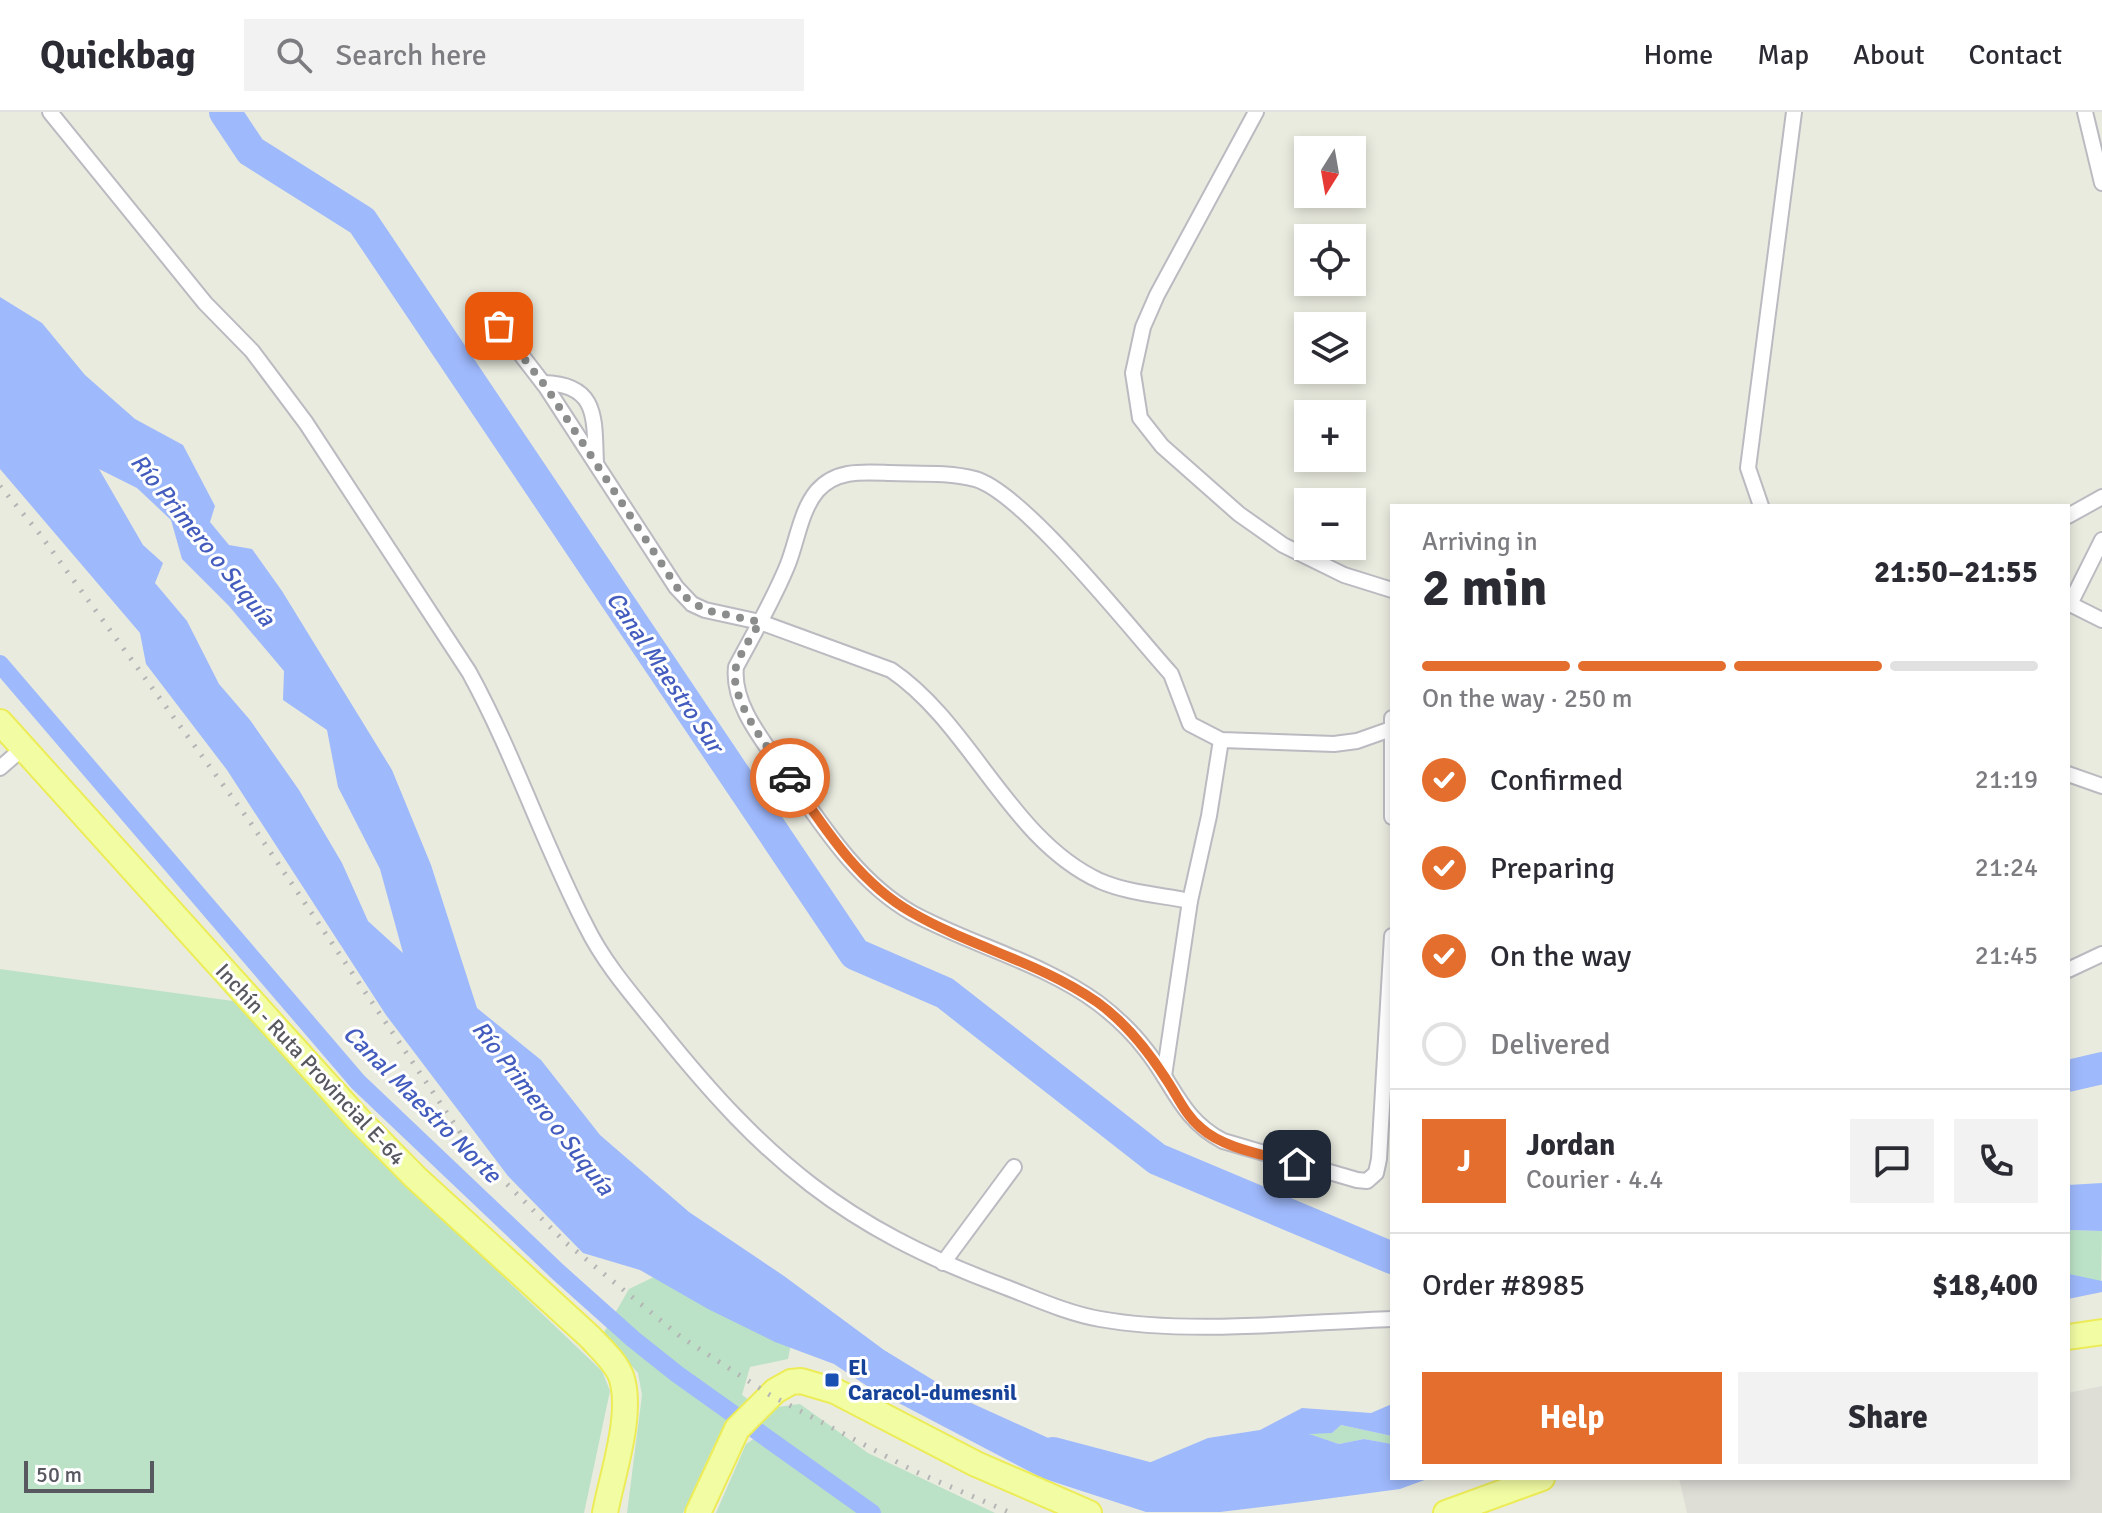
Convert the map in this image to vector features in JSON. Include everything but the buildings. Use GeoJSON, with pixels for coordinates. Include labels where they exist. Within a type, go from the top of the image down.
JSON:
{"type":"FeatureCollection","features":[{"type":"Feature","properties":{"kind":"main road","name":"Inchín - Ruta Provincial E-64"},"geometry":{"type":"LineString","coordinates":[[0,722],[358,1119],[415,1177],[590,1337],[619,1372],[624,1397],[605,1513]]}},
{"type":"Feature","properties":{"kind":"main road"},"geometry":{"type":"LineString","coordinates":[[2070,1337],[2102,1332]]}},
{"type":"Feature","properties":{"kind":"main road"},"geometry":{"type":"LineString","coordinates":[[698,1513],[737,1429],[775,1391],[791,1382],[801,1381],[835,1391],[976,1464],[1089,1513]]}},
{"type":"Feature","properties":{"kind":"main road"},"geometry":{"type":"LineString","coordinates":[[1446,1513],[1537,1480]]}},
{"type":"Feature","properties":{"kind":"street"},"geometry":{"type":"LineString","coordinates":[[50,112],[205,303],[252,351],[306,423],[429,607],[491,713],[586,927],[608,965],[709,1091],[784,1165],[858,1220],[943,1263],[1062,1309],[1098,1319],[1179,1326],[1390,1319]]}},
{"type":"Feature","properties":{"kind":"street"},"geometry":{"type":"LineString","coordinates":[[1256,112],[1157,295],[1143,327],[1133,373],[1140,418],[1162,446],[1239,514],[1283,545],[1344,575],[1390,589]]}},
{"type":"Feature","properties":{"kind":"street"},"geometry":{"type":"LineString","coordinates":[[1760,504],[1748,468],[1794,112]]}},
{"type":"Feature","properties":{"kind":"street"},"geometry":{"type":"LineString","coordinates":[[2085,112],[2102,183]]}},
{"type":"Feature","properties":{"kind":"street"},"geometry":{"type":"LineString","coordinates":[[499,326],[543,383],[682,595],[705,610],[760,622],[867,659],[909,683],[1033,828],[1080,870],[1120,889],[1190,901]]}},
{"type":"Feature","properties":{"kind":"street"},"geometry":{"type":"LineString","coordinates":[[543,383],[564,383],[584,395],[595,421],[596,463]]}},
{"type":"Feature","properties":{"kind":"street"},"geometry":{"type":"LineString","coordinates":[[1390,724],[1357,741],[1334,744],[1221,740],[1190,724],[1184,715],[1178,687],[1171,674],[1034,521],[996,488],[977,479],[956,475],[859,472],[828,481],[808,504],[783,575],[736,667],[738,695],[767,746],[842,851],[861,872],[909,911],[1009,954],[1068,984],[1099,1004],[1146,1049],[1191,1118],[1213,1136],[1297,1164],[1367,1181],[1376,1173],[1390,970]]}},
{"type":"Feature","properties":{"kind":"street"},"geometry":{"type":"LineString","coordinates":[[2070,515],[2102,497]]}},
{"type":"Feature","properties":{"kind":"street"},"geometry":{"type":"LineString","coordinates":[[2070,601],[2102,540]]}},
{"type":"Feature","properties":{"kind":"street"},"geometry":{"type":"LineString","coordinates":[[2070,604],[2102,620]]}},
{"type":"Feature","properties":{"kind":"street"},"geometry":{"type":"LineString","coordinates":[[1164,1076],[1190,901],[1209,816],[1221,740]]}},
{"type":"Feature","properties":{"kind":"street"},"geometry":{"type":"LineString","coordinates":[[0,768],[23,748]]}},
{"type":"Feature","properties":{"kind":"street"},"geometry":{"type":"LineString","coordinates":[[2070,775],[2102,786]]}},
{"type":"Feature","properties":{"kind":"street"},"geometry":{"type":"LineString","coordinates":[[2070,969],[2102,954]]}},
{"type":"Feature","properties":{"kind":"street"},"geometry":{"type":"LineString","coordinates":[[943,1263],[1014,1167]]}},
{"type":"Feature","properties":{"kind":"shaded area"},"geometry":{"type":"Polygon","coordinates":[[[2102,1386],[2102,1513],[1687,1513],[1679,1480],[2070,1480],[2070,1393],[2102,1386]]]}},
{"type":"Feature","properties":{"kind":"green space"},"geometry":{"type":"Polygon","coordinates":[[[0,969],[255,1004],[352,1132],[602,1371],[610,1391],[584,1513],[0,1513],[0,969]]]}},
{"type":"Feature","properties":{"kind":"green space"},"geometry":{"type":"Polygon","coordinates":[[[2070,1230],[2102,1231],[2101,1282],[2070,1276],[2070,1230]]]}},
{"type":"Feature","properties":{"kind":"green space"},"geometry":{"type":"Polygon","coordinates":[[[658,1275],[793,1334],[788,1359],[750,1367],[742,1395],[767,1412],[777,1407],[800,1404],[868,1453],[995,1513],[716,1513],[746,1444],[761,1434],[748,1425],[725,1430],[715,1443],[683,1513],[627,1513],[642,1395],[638,1373],[603,1334],[629,1289],[658,1275]]]}},
{"type":"Feature","properties":{"kind":"green space"},"geometry":{"type":"Polygon","coordinates":[[[1341,1425],[1390,1436],[1390,1444],[1364,1439],[1339,1444],[1305,1433],[1332,1433],[1341,1425]]]}},
{"type":"Feature","properties":{"kind":"water"},"geometry":{"type":"Polygon","coordinates":[[[0,297],[42,323],[85,375],[135,419],[183,445],[215,506],[210,522],[229,545],[252,549],[282,591],[392,770],[431,865],[477,1008],[541,1060],[600,1135],[689,1212],[784,1276],[884,1350],[969,1402],[1055,1441],[1108,1472],[1151,1462],[1208,1438],[1260,1430],[1302,1408],[1371,1413],[1390,1405],[1390,1436],[1341,1425],[1332,1433],[1309,1434],[1339,1444],[1364,1439],[1390,1444],[1390,1480],[1425,1480],[1400,1489],[1220,1512],[1146,1512],[1042,1478],[870,1388],[834,1364],[775,1342],[708,1309],[640,1270],[583,1253],[508,1176],[386,1015],[227,770],[146,664],[140,633],[0,469],[0,297]],[[99,469],[143,545],[163,563],[155,583],[187,621],[219,684],[250,720],[299,790],[342,863],[368,921],[403,953],[380,869],[338,787],[327,730],[283,700],[284,671],[229,606],[182,559],[171,520],[137,488],[99,469]]]}},
{"type":"Feature","properties":{"kind":"water"},"geometry":{"type":"Polygon","coordinates":[[[2102,1183],[2102,1231],[2070,1230],[2070,1185],[2102,1183]]]}},
{"type":"Feature","properties":{"kind":"water"},"geometry":{"type":"Polygon","coordinates":[[[2070,1274],[2102,1281],[2102,1292],[2070,1299],[2070,1274]]]}},
{"type":"Feature","properties":{"kind":"waterway","name":"Canal Maestro Sur"},"geometry":{"type":"LineString","coordinates":[[225,112],[251,151],[362,221],[855,954],[945,993],[1157,1159],[1390,1257]]}},
{"type":"Feature","properties":{"kind":"waterway","name":"Canal Maestro Norte"},"geometry":{"type":"LineString","coordinates":[[0,664],[358,1082],[633,1339],[872,1513]]}},
{"type":"Feature","properties":{"kind":"waterway","name":"Canal Maestro Sur"},"geometry":{"type":"LineString","coordinates":[[2070,1076],[2102,1068]]}},
{"type":"Feature","properties":{"kind":"waterway","name":"Río Primero o Suquía"},"geometry":{"type":"LineString","coordinates":[[1053,1453],[1159,1481]]}},
{"type":"Feature","properties":{"kind":"railway"},"geometry":{"type":"LineString","coordinates":[[0,486],[39,533],[248,819],[470,1147],[565,1242],[681,1337],[770,1395],[914,1471],[1011,1513]]}},
{"type":"Feature","properties":{"kind":"way so far"},"geometry":{"type":"LineString","coordinates":[[499,326],[546,387],[682,595],[705,610],[760,622],[736,667],[735,681],[738,695],[751,720],[790,778]]}},
{"type":"Feature","properties":{"kind":"place","name":"El Caracol-dumesnil"},"geometry":{"type":"Point","coordinates":[832,1380]}},
{"type":"Feature","properties":{"kind":"route"},"geometry":{"type":"LineString","coordinates":[[790,778],[842,851],[893,899],[931,922],[1009,954],[1068,984],[1099,1004],[1146,1049],[1191,1118],[1203,1130],[1223,1141],[1297,1164]]}}]}
